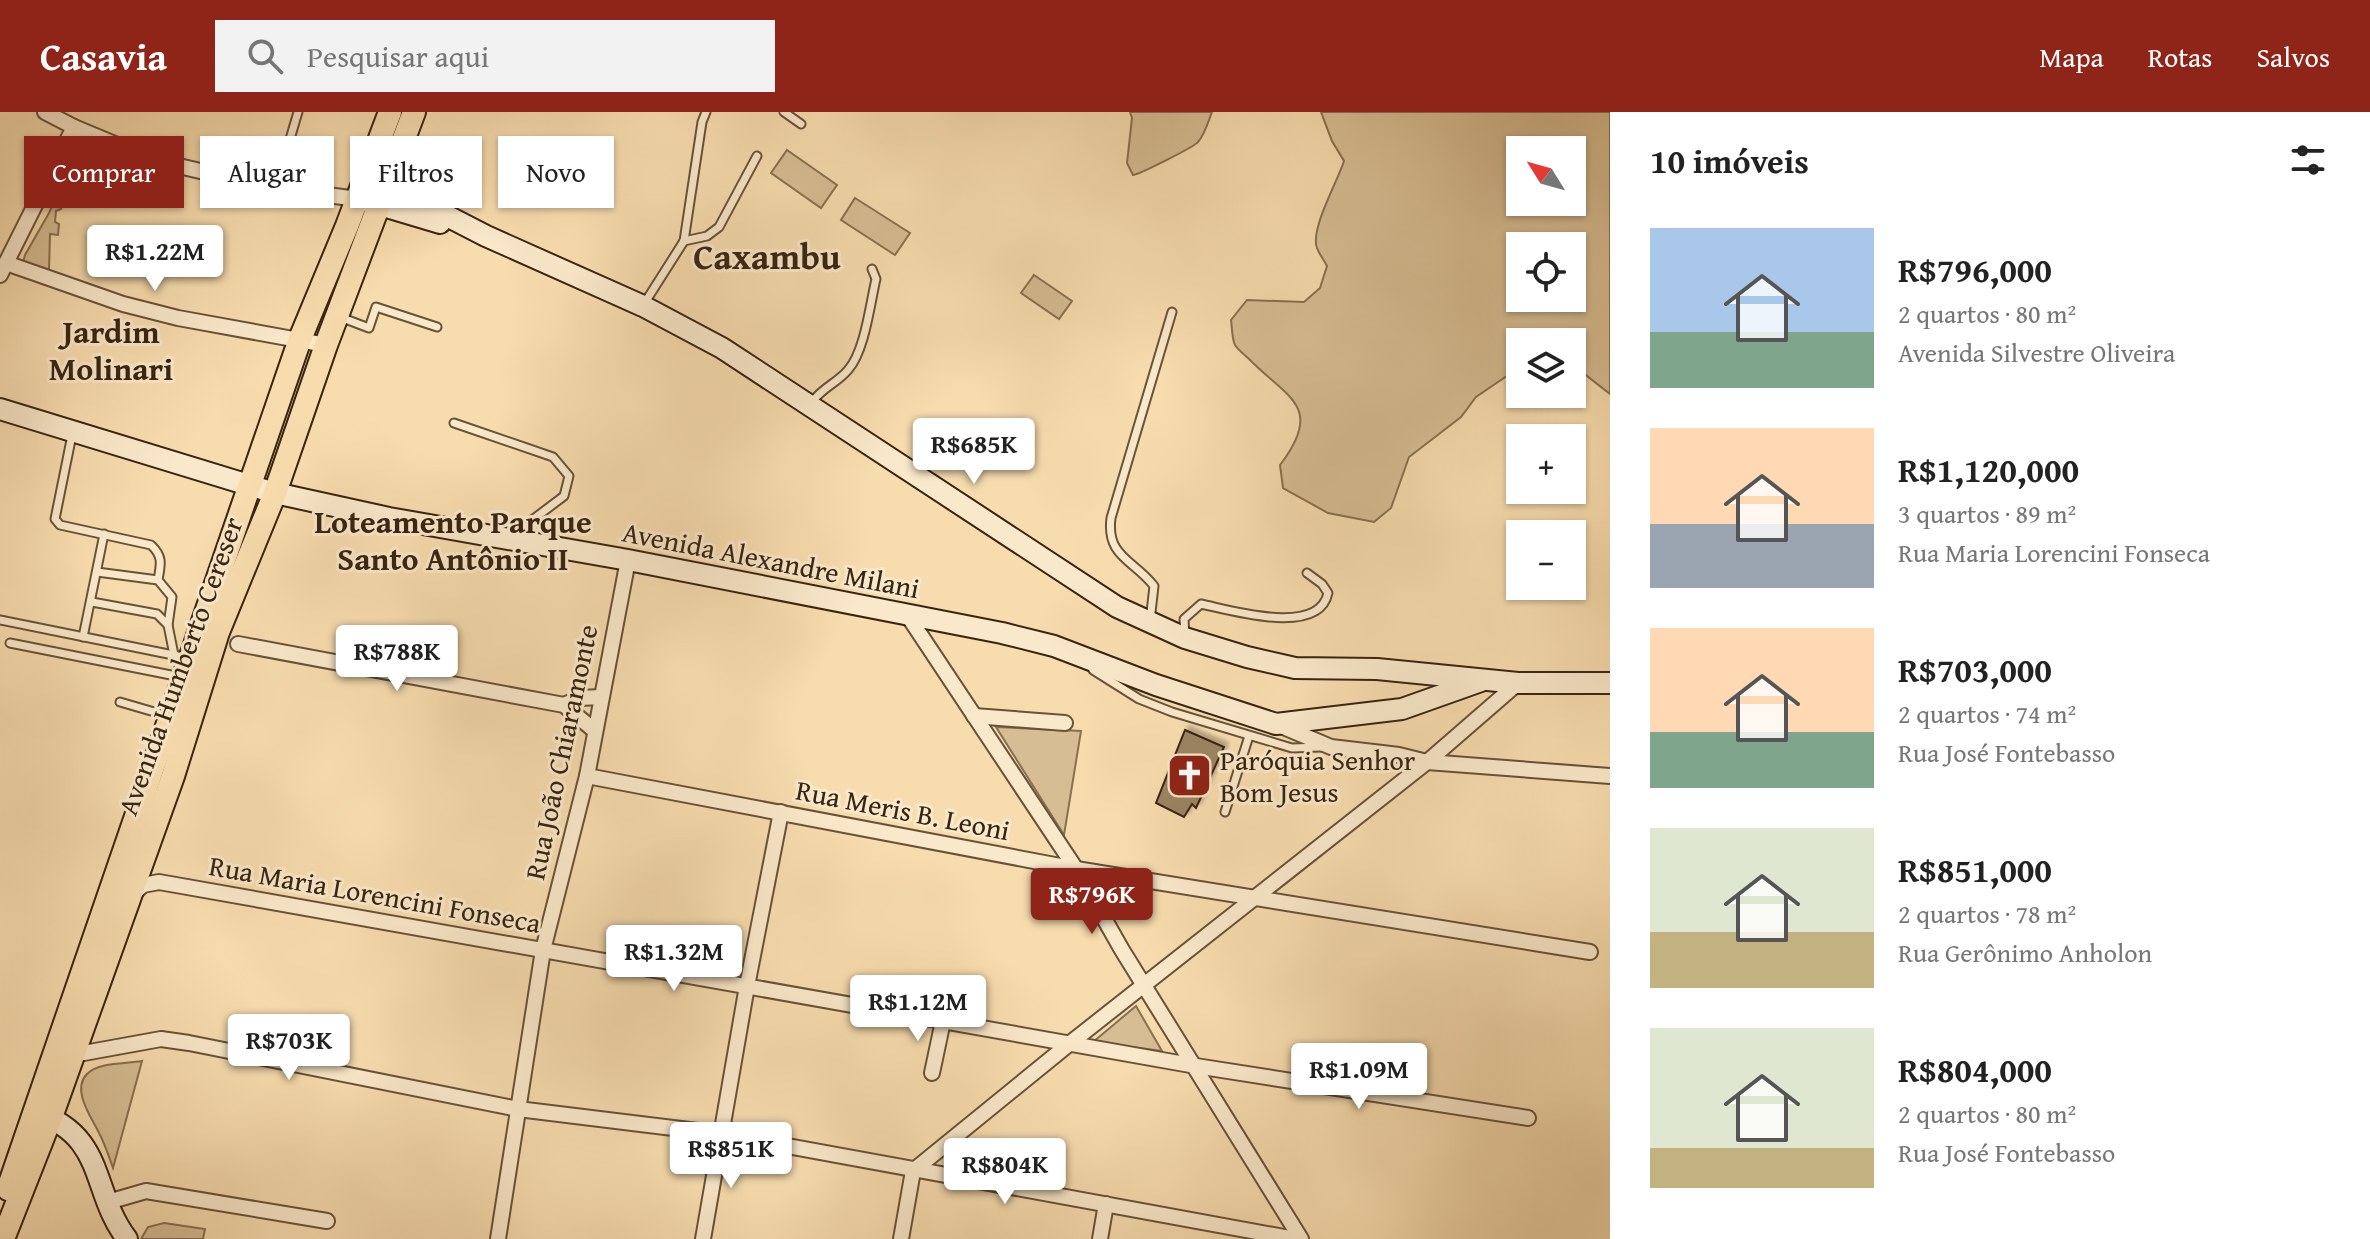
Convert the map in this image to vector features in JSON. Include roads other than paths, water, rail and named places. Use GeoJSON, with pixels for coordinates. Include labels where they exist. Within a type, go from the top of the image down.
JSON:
{"type":"FeatureCollection","features":[{"type":"Feature","properties":{"kind":"main road","name":"Avenida Humberto Cereser"},"geometry":{"type":"LineString","coordinates":[[380,136],[388,112]]}},
{"type":"Feature","properties":{"kind":"main road","name":"Avenida Humberto Cereser"},"geometry":{"type":"LineString","coordinates":[[405,136],[414,112]]}},
{"type":"Feature","properties":{"kind":"main road","name":"Avenida Humberto Cereser"},"geometry":{"type":"LineString","coordinates":[[3,1239],[66,1024],[170,717],[182,664],[250,487],[300,339],[354,208]]}},
{"type":"Feature","properties":{"kind":"main road","name":"Avenida Humberto Cereser"},"geometry":{"type":"LineString","coordinates":[[0,1213],[74,1048],[173,776],[218,632],[275,493],[326,345],[379,208]]}},
{"type":"Feature","properties":{"kind":"street"},"geometry":{"type":"LineString","coordinates":[[45,112],[153,160],[200,171]]}},
{"type":"Feature","properties":{"kind":"street"},"geometry":{"type":"LineString","coordinates":[[74,127],[4,260],[98,297],[137,308],[326,345]]}},
{"type":"Feature","properties":{"kind":"street"},"geometry":{"type":"LineString","coordinates":[[416,208],[643,306],[722,348],[1117,607],[1185,638],[1295,668],[1377,669],[1518,683],[1610,683]]}},
{"type":"Feature","properties":{"kind":"street","name":"Avenida Alexandre Milani"},"geometry":{"type":"LineString","coordinates":[[0,409],[275,493],[389,518],[628,560],[1002,633],[1054,646],[1156,685],[1276,724],[1402,709],[1481,681]]}},
{"type":"Feature","properties":{"kind":"street","name":"Rua João Chiaramonte"},"geometry":{"type":"LineString","coordinates":[[498,1239],[543,950],[587,776],[628,560]]}},
{"type":"Feature","properties":{"kind":"street"},"geometry":{"type":"LineString","coordinates":[[908,616],[1076,869],[1298,1239]]}},
{"type":"Feature","properties":{"kind":"street"},"geometry":{"type":"LineString","coordinates":[[238,644],[564,705],[595,731]]}},
{"type":"Feature","properties":{"kind":"street"},"geometry":{"type":"LineString","coordinates":[[901,1239],[913,1171],[1427,762],[1518,683]]}},
{"type":"Feature","properties":{"kind":"street"},"geometry":{"type":"LineString","coordinates":[[564,705],[580,698],[601,697]]}},
{"type":"Feature","properties":{"kind":"street"},"geometry":{"type":"LineString","coordinates":[[974,716],[1065,723]]}},
{"type":"Feature","properties":{"kind":"street"},"geometry":{"type":"LineString","coordinates":[[1276,724],[1331,747],[1399,755],[1427,762],[1610,776]]}},
{"type":"Feature","properties":{"kind":"street","name":"Rua Meris B. Leoni"},"geometry":{"type":"LineString","coordinates":[[587,776],[1076,869],[1590,952]]}},
{"type":"Feature","properties":{"kind":"street"},"geometry":{"type":"LineString","coordinates":[[703,1239],[781,812]]}},
{"type":"Feature","properties":{"kind":"street"},"geometry":{"type":"LineString","coordinates":[[143,859],[159,882]]}},
{"type":"Feature","properties":{"kind":"street"},"geometry":{"type":"LineString","coordinates":[[129,899],[143,885],[159,882]]}},
{"type":"Feature","properties":{"kind":"street","name":"Rua Maria Lorencini Fonseca"},"geometry":{"type":"LineString","coordinates":[[159,882],[1196,1066],[1528,1118]]}},
{"type":"Feature","properties":{"kind":"street"},"geometry":{"type":"LineString","coordinates":[[932,1073],[943,1021]]}},
{"type":"Feature","properties":{"kind":"street"},"geometry":{"type":"LineString","coordinates":[[66,1024],[74,1048],[84,1053],[161,1039],[189,1043],[518,1109],[722,1134],[1298,1239]]}},
{"type":"Feature","properties":{"kind":"street"},"geometry":{"type":"LineString","coordinates":[[42,1114],[65,1125],[90,1154],[117,1226],[127,1239]]}},
{"type":"Feature","properties":{"kind":"street"},"geometry":{"type":"LineString","coordinates":[[108,1202],[146,1191],[327,1221]]}},
{"type":"Feature","properties":{"kind":"street"},"geometry":{"type":"LineString","coordinates":[[1100,1239],[1106,1204]]}},
{"type":"Feature","properties":{"kind":"lane"},"geometry":{"type":"LineString","coordinates":[[291,136],[298,112]]}},
{"type":"Feature","properties":{"kind":"lane"},"geometry":{"type":"LineString","coordinates":[[643,306],[684,241],[706,112]]}},
{"type":"Feature","properties":{"kind":"lane"},"geometry":{"type":"LineString","coordinates":[[784,112],[801,124]]}},
{"type":"Feature","properties":{"kind":"lane"},"geometry":{"type":"LineString","coordinates":[[684,241],[707,236],[719,227],[757,156]]}},
{"type":"Feature","properties":{"kind":"lane"},"geometry":{"type":"LineString","coordinates":[[809,405],[822,389],[850,368],[857,356],[876,279],[872,269]]}},
{"type":"Feature","properties":{"kind":"lane"},"geometry":{"type":"LineString","coordinates":[[338,316],[369,328],[376,307],[437,327]]}},
{"type":"Feature","properties":{"kind":"lane"},"geometry":{"type":"LineString","coordinates":[[1149,623],[1154,586],[1143,571],[1113,546],[1109,535],[1111,518],[1172,312]]}},
{"type":"Feature","properties":{"kind":"lane"},"geometry":{"type":"LineString","coordinates":[[454,423],[553,457],[569,476],[564,496],[506,539]]}},
{"type":"Feature","properties":{"kind":"lane"},"geometry":{"type":"LineString","coordinates":[[73,431],[55,519],[60,525],[151,545],[162,560],[158,580]]}},
{"type":"Feature","properties":{"kind":"lane"},"geometry":{"type":"LineString","coordinates":[[83,637],[104,534]]}},
{"type":"Feature","properties":{"kind":"lane"},"geometry":{"type":"LineString","coordinates":[[97,572],[158,580],[172,597],[168,625]]}},
{"type":"Feature","properties":{"kind":"lane"},"geometry":{"type":"LineString","coordinates":[[1185,638],[1184,619],[1201,604],[1291,619],[1308,615],[1322,606],[1328,593],[1307,573]]}},
{"type":"Feature","properties":{"kind":"lane"},"geometry":{"type":"LineString","coordinates":[[92,602],[157,614],[168,625],[182,664]]}},
{"type":"Feature","properties":{"kind":"lane"},"geometry":{"type":"LineString","coordinates":[[0,620],[83,637],[182,664]]}},
{"type":"Feature","properties":{"kind":"lane"},"geometry":{"type":"LineString","coordinates":[[10,643],[182,664]]}},
{"type":"Feature","properties":{"kind":"lane"},"geometry":{"type":"LineString","coordinates":[[1054,646],[1139,699],[1172,712],[1292,748],[1331,747]]}},
{"type":"Feature","properties":{"kind":"lane"},"geometry":{"type":"LineString","coordinates":[[120,702],[170,717]]}},
{"type":"Feature","properties":{"kind":"lane"},"geometry":{"type":"LineString","coordinates":[[1225,812],[1249,736]]}},
{"type":"Feature","properties":{"kind":"place","name":"Paróquia Senhor Bom Jesus"},"geometry":{"type":"Point","coordinates":[1189,776]}},
{"type":"Feature","properties":{"kind":"district","name":"Caxambu"},"geometry":{"type":"Point","coordinates":[767,256]}},
{"type":"Feature","properties":{"kind":"district","name":"Jardim Molinari"},"geometry":{"type":"Point","coordinates":[111,350]}},
{"type":"Feature","properties":{"kind":"district","name":"Loteamento Parque Santo Antônio II"},"geometry":{"type":"Point","coordinates":[453,540]}}]}
